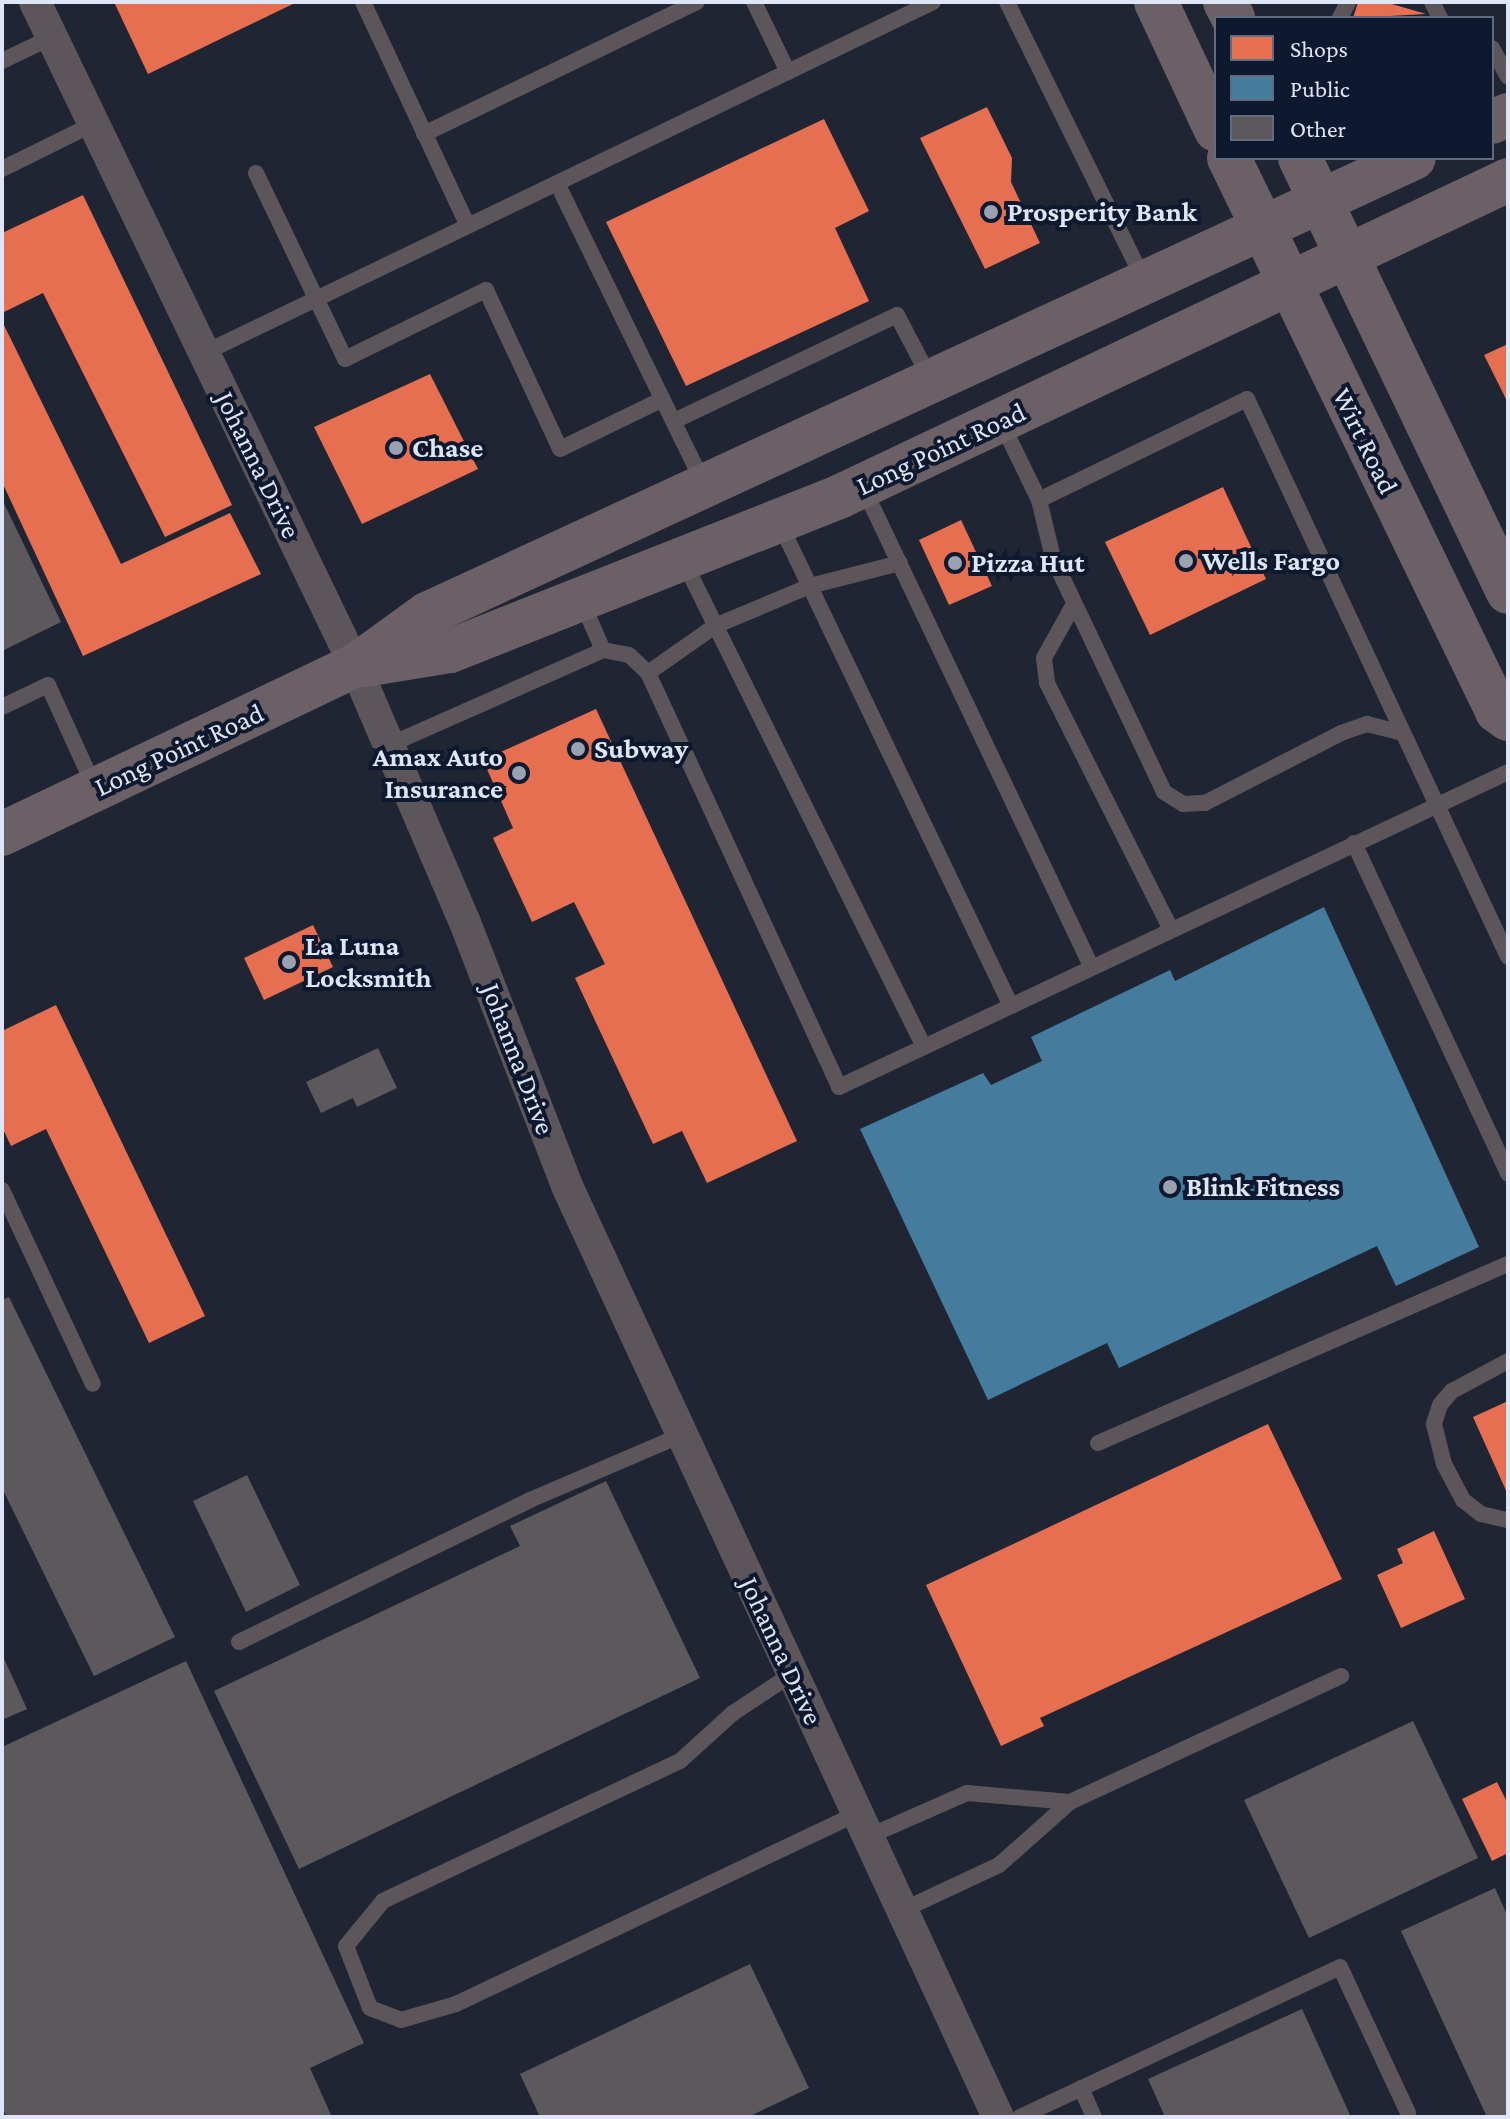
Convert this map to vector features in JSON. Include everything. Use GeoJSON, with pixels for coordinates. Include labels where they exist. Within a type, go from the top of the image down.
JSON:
{"type":"FeatureCollection","features":[{"type":"Feature","properties":{"kind":"main road"},"geometry":{"type":"LineString","coordinates":[[1156,2],[1214,126]]}},
{"type":"Feature","properties":{"kind":"main road","name":"Wirt Road"},"geometry":{"type":"LineString","coordinates":[[1230,160],[1497,711],[1508,719]]}},
{"type":"Feature","properties":{"kind":"main road"},"geometry":{"type":"LineString","coordinates":[[1301,160],[1508,592]]}},
{"type":"Feature","properties":{"kind":"main road","name":"Long Point Road"},"geometry":{"type":"LineString","coordinates":[[4,828],[96,790],[355,666],[427,614],[1410,160]]}},
{"type":"Feature","properties":{"kind":"main road","name":"Long Point Road"},"geometry":{"type":"LineString","coordinates":[[355,666],[450,651],[684,562],[779,522],[863,486],[1508,180]]}},
{"type":"Feature","properties":{"kind":"street","name":"Johanna Drive"},"geometry":{"type":"LineString","coordinates":[[35,2],[355,666],[464,920],[567,1186],[998,2117]]}},
{"type":"Feature","properties":{"kind":"lane"},"geometry":{"type":"LineString","coordinates":[[363,2],[468,226]]}},
{"type":"Feature","properties":{"kind":"lane"},"geometry":{"type":"LineString","coordinates":[[424,134],[697,2]]}},
{"type":"Feature","properties":{"kind":"lane"},"geometry":{"type":"LineString","coordinates":[[754,2],[788,72]]}},
{"type":"Feature","properties":{"kind":"lane"},"geometry":{"type":"LineString","coordinates":[[204,353],[933,2]]}},
{"type":"Feature","properties":{"kind":"lane"},"geometry":{"type":"LineString","coordinates":[[1007,2],[1145,283]]}},
{"type":"Feature","properties":{"kind":"lane"},"geometry":{"type":"LineString","coordinates":[[2,61],[52,37]]}},
{"type":"Feature","properties":{"kind":"lane"},"geometry":{"type":"LineString","coordinates":[[1494,52],[1508,77]]}},
{"type":"Feature","properties":{"kind":"lane"},"geometry":{"type":"LineString","coordinates":[[2,169],[93,124]]}},
{"type":"Feature","properties":{"kind":"lane"},"geometry":{"type":"LineString","coordinates":[[256,173],[345,359],[486,290],[560,449],[663,399]]}},
{"type":"Feature","properties":{"kind":"lane"},"geometry":{"type":"LineString","coordinates":[[557,183],[705,486]]}},
{"type":"Feature","properties":{"kind":"lane"},"geometry":{"type":"LineString","coordinates":[[674,421],[897,315],[932,382]]}},
{"type":"Feature","properties":{"kind":"lane"},"geometry":{"type":"LineString","coordinates":[[1039,500],[1247,399],[1508,957]]}},
{"type":"Feature","properties":{"kind":"lane"},"geometry":{"type":"LineString","coordinates":[[1001,421],[1039,500],[1053,558],[1157,784],[1183,804],[1205,803],[1367,724],[1403,733]]}},
{"type":"Feature","properties":{"kind":"lane"},"geometry":{"type":"LineString","coordinates":[[863,486],[1092,968]]}},
{"type":"Feature","properties":{"kind":"lane"},"geometry":{"type":"LineString","coordinates":[[779,522],[1011,1006]]}},
{"type":"Feature","properties":{"kind":"lane"},"geometry":{"type":"LineString","coordinates":[[684,562],[924,1047]]}},
{"type":"Feature","properties":{"kind":"lane"},"geometry":{"type":"LineString","coordinates":[[648,673],[715,626],[810,586],[900,563]]}},
{"type":"Feature","properties":{"kind":"lane"},"geometry":{"type":"LineString","coordinates":[[581,601],[603,650]]}},
{"type":"Feature","properties":{"kind":"lane"},"geometry":{"type":"LineString","coordinates":[[1074,604],[1044,658],[1047,683],[1171,930]]}},
{"type":"Feature","properties":{"kind":"lane"},"geometry":{"type":"LineString","coordinates":[[389,745],[603,650],[629,655],[648,673],[839,1087],[1508,772]]}},
{"type":"Feature","properties":{"kind":"lane"},"geometry":{"type":"LineString","coordinates":[[2,686],[6,705],[48,685],[96,790]]}},
{"type":"Feature","properties":{"kind":"lane"},"geometry":{"type":"LineString","coordinates":[[1354,843],[1508,1174]]}},
{"type":"Feature","properties":{"kind":"lane"},"geometry":{"type":"LineString","coordinates":[[2,1190],[93,1384]]}},
{"type":"Feature","properties":{"kind":"lane"},"geometry":{"type":"LineString","coordinates":[[1098,1443],[1508,1264]]}},
{"type":"Feature","properties":{"kind":"lane"},"geometry":{"type":"LineString","coordinates":[[1508,1361],[1452,1391],[1440,1405],[1434,1424],[1444,1464],[1463,1500],[1481,1514],[1508,1520]]}},
{"type":"Feature","properties":{"kind":"lane"},"geometry":{"type":"LineString","coordinates":[[239,1642],[530,1500],[682,1435]]}},
{"type":"Feature","properties":{"kind":"lane"},"geometry":{"type":"LineString","coordinates":[[792,1674],[733,1713],[680,1761],[383,1901],[346,1946],[370,2008],[401,2020],[456,2004],[862,1826],[967,1793],[1070,1802]]}},
{"type":"Feature","properties":{"kind":"lane"},"geometry":{"type":"LineString","coordinates":[[901,1911],[999,1865],[1070,1802],[1341,1676]]}},
{"type":"Feature","properties":{"kind":"lane"},"geometry":{"type":"LineString","coordinates":[[1020,2117],[1340,1967],[1408,2113]]}},
{"type":"Feature","properties":{"kind":"lane"},"geometry":{"type":"LineString","coordinates":[[1081,2088],[1094,2117]]}},
{"type":"Feature","properties":{"kind":"building: Shops"},"geometry":{"type":"Polygon","coordinates":[[[114,2],[297,2],[148,74],[114,2]]]}},
{"type":"Feature","properties":{"kind":"building: Shops"},"geometry":{"type":"Polygon","coordinates":[[[1358,2],[1385,2],[1426,14],[1390,16],[1354,16],[1358,2]]]}},
{"type":"Feature","properties":{"kind":"building: Shops","name":"Prosperity Bank"},"geometry":{"type":"Polygon","coordinates":[[[987,107],[1012,158],[1011,182],[1040,243],[985,269],[920,138],[987,107]]]}},
{"type":"Feature","properties":{"kind":"building: Shops"},"geometry":{"type":"Polygon","coordinates":[[[824,119],[869,211],[835,228],[869,301],[686,386],[606,222],[824,119]]]}},
{"type":"Feature","properties":{"kind":"building: Shops"},"geometry":{"type":"Polygon","coordinates":[[[83,195],[232,505],[165,537],[43,293],[2,313],[2,233],[83,195]]]}},
{"type":"Feature","properties":{"kind":"building: Shops"},"geometry":{"type":"Polygon","coordinates":[[[2,321],[121,564],[230,513],[261,574],[83,656],[2,482],[2,321]]]}},
{"type":"Feature","properties":{"kind":"building: Shops"},"geometry":{"type":"Polygon","coordinates":[[[1508,344],[1508,403],[1484,355],[1508,344]]]}},
{"type":"Feature","properties":{"kind":"building: Shops","name":"Chase"},"geometry":{"type":"Polygon","coordinates":[[[430,374],[478,469],[362,524],[314,427],[430,374]]]}},
{"type":"Feature","properties":{"kind":"building: Shops","name":"Wells Fargo"},"geometry":{"type":"Polygon","coordinates":[[[1223,487],[1266,579],[1150,635],[1105,542],[1223,487]]]}},
{"type":"Feature","properties":{"kind":"building: Shops","name":"Pizza Hut"},"geometry":{"type":"Polygon","coordinates":[[[961,520],[992,586],[949,605],[919,540],[961,520]]]}},
{"type":"Feature","properties":{"kind":"building: Shops"},"geometry":{"type":"Polygon","coordinates":[[[596,709],[797,1141],[707,1183],[682,1131],[653,1144],[575,978],[605,964],[574,902],[532,922],[493,838],[513,828],[483,760],[596,709]]]}},
{"type":"Feature","properties":{"kind":"building: Shops","name":"La Luna Locksmith"},"geometry":{"type":"Polygon","coordinates":[[[313,925],[333,967],[264,1000],[244,958],[313,925]]]}},
{"type":"Feature","properties":{"kind":"building: Shops"},"geometry":{"type":"Polygon","coordinates":[[[56,1005],[205,1316],[149,1343],[46,1129],[11,1146],[2,1127],[2,1031],[56,1005]]]}},
{"type":"Feature","properties":{"kind":"building: Shops"},"geometry":{"type":"Polygon","coordinates":[[[1508,1401],[1508,1495],[1473,1417],[1508,1401]]]}},
{"type":"Feature","properties":{"kind":"building: Shops"},"geometry":{"type":"Polygon","coordinates":[[[1268,1424],[1342,1579],[1040,1718],[1044,1726],[1001,1746],[926,1585],[1268,1424]]]}},
{"type":"Feature","properties":{"kind":"building: Shops"},"geometry":{"type":"Polygon","coordinates":[[[1434,1531],[1465,1599],[1401,1628],[1377,1575],[1403,1563],[1397,1549],[1434,1531]]]}},
{"type":"Feature","properties":{"kind":"building: Shops"},"geometry":{"type":"Polygon","coordinates":[[[1497,1782],[1508,1804],[1508,1853],[1492,1861],[1462,1799],[1497,1782]]]}},
{"type":"Feature","properties":{"kind":"building: Public","name":"Blink Fitness"},"geometry":{"type":"Polygon","coordinates":[[[1324,907],[1479,1247],[1396,1286],[1377,1246],[1119,1368],[1107,1343],[988,1400],[860,1129],[983,1073],[991,1085],[1042,1061],[1031,1037],[1170,970],[1175,981],[1324,907]]]}},
{"type":"Feature","properties":{"kind":"building: Other"},"geometry":{"type":"Polygon","coordinates":[[[2,499],[61,622],[2,651],[2,499]]]}},
{"type":"Feature","properties":{"kind":"building: Other"},"geometry":{"type":"Polygon","coordinates":[[[378,1048],[397,1088],[357,1107],[353,1098],[321,1113],[306,1082],[378,1048]]]}},
{"type":"Feature","properties":{"kind":"building: Other"},"geometry":{"type":"Polygon","coordinates":[[[9,1297],[175,1637],[94,1676],[2,1488],[2,1300],[9,1297]]]}},
{"type":"Feature","properties":{"kind":"building: Other"},"geometry":{"type":"Polygon","coordinates":[[[247,1475],[300,1585],[246,1612],[193,1501],[247,1475]]]}},
{"type":"Feature","properties":{"kind":"building: Other"},"geometry":{"type":"Polygon","coordinates":[[[606,1481],[700,1678],[299,1869],[214,1691],[520,1546],[510,1526],[606,1481]]]}},
{"type":"Feature","properties":{"kind":"building: Other"},"geometry":{"type":"Polygon","coordinates":[[[2,1654],[27,1709],[2,1720],[2,1654]]]}},
{"type":"Feature","properties":{"kind":"building: Other"},"geometry":{"type":"Polygon","coordinates":[[[186,1661],[364,2043],[310,2068],[332,2117],[7,2117],[2,2107],[2,1747],[186,1661]]]}},
{"type":"Feature","properties":{"kind":"building: Other"},"geometry":{"type":"Polygon","coordinates":[[[1413,1721],[1478,1858],[1309,1938],[1244,1800],[1413,1721]]]}},
{"type":"Feature","properties":{"kind":"building: Other"},"geometry":{"type":"Polygon","coordinates":[[[1495,1888],[1508,1917],[1508,2117],[1487,2117],[1401,1931],[1495,1888]]]}},
{"type":"Feature","properties":{"kind":"building: Other"},"geometry":{"type":"Polygon","coordinates":[[[750,1964],[809,2088],[748,2117],[540,2117],[520,2074],[750,1964]]]}},
{"type":"Feature","properties":{"kind":"building: Other"},"geometry":{"type":"Polygon","coordinates":[[[1302,2009],[1351,2117],[1165,2117],[1148,2079],[1302,2009]]]}},
{"type":"Feature","properties":{"kind":"place","name":"Prosperity Bank"},"geometry":{"type":"Point","coordinates":[991,212]}},
{"type":"Feature","properties":{"kind":"place","name":"Chase"},"geometry":{"type":"Point","coordinates":[396,448]}},
{"type":"Feature","properties":{"kind":"place","name":"Wells Fargo"},"geometry":{"type":"Point","coordinates":[1186,561]}},
{"type":"Feature","properties":{"kind":"place","name":"Pizza Hut"},"geometry":{"type":"Point","coordinates":[955,563]}},
{"type":"Feature","properties":{"kind":"place","name":"Subway"},"geometry":{"type":"Point","coordinates":[578,749]}},
{"type":"Feature","properties":{"kind":"place","name":"Amax Auto Insurance"},"geometry":{"type":"Point","coordinates":[519,773]}},
{"type":"Feature","properties":{"kind":"place","name":"La Luna Locksmith"},"geometry":{"type":"Point","coordinates":[289,962]}},
{"type":"Feature","properties":{"kind":"place","name":"Blink Fitness"},"geometry":{"type":"Point","coordinates":[1170,1187]}}]}
